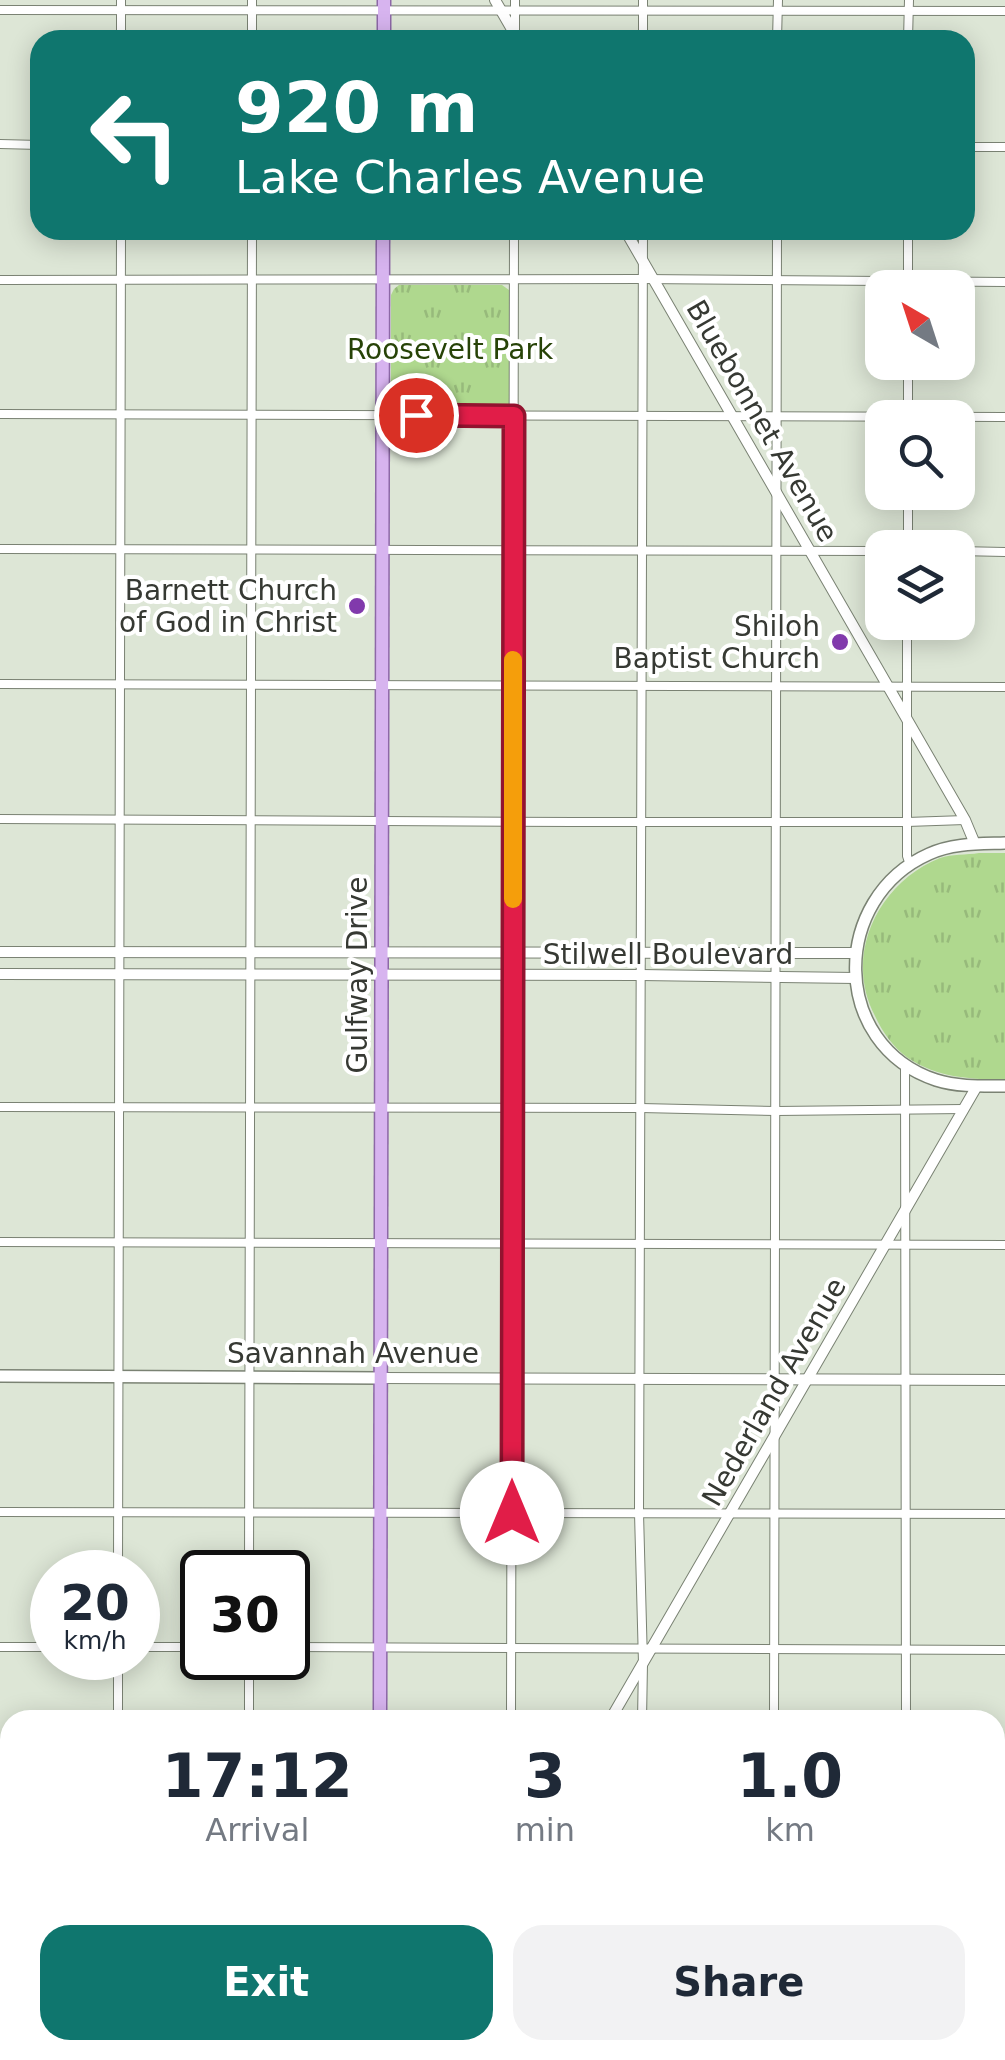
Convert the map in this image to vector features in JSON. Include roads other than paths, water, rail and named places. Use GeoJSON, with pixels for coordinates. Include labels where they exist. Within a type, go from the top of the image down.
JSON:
{"type":"FeatureCollection","features":[{"type":"Feature","properties":{"kind":"main road","name":"Gulfway Drive"},"geometry":{"type":"LineString","coordinates":[[380,1710],[384,240]]}},
{"type":"Feature","properties":{"kind":"main road"},"geometry":{"type":"LineString","coordinates":[[1005,844],[953,846],[910,864],[886,884],[870,906],[856,953],[860,1002],[868,1024],[890,1051],[934,1079],[950,1084],[1005,1086]]}},
{"type":"Feature","properties":{"kind":"main road","name":"Savannah Avenue"},"geometry":{"type":"LineString","coordinates":[[0,1376],[381,1378]]}},
{"type":"Feature","properties":{"kind":"street"},"geometry":{"type":"LineString","coordinates":[[515,0],[516,30]]}},
{"type":"Feature","properties":{"kind":"street"},"geometry":{"type":"LineString","coordinates":[[643,30],[644,0]]}},
{"type":"Feature","properties":{"kind":"street"},"geometry":{"type":"LineString","coordinates":[[778,0],[778,30]]}},
{"type":"Feature","properties":{"kind":"street"},"geometry":{"type":"LineString","coordinates":[[908,0],[908,30]]}},
{"type":"Feature","properties":{"kind":"street"},"geometry":{"type":"LineString","coordinates":[[0,10],[121,5],[498,5],[515,11],[1005,11]]}},
{"type":"Feature","properties":{"kind":"street"},"geometry":{"type":"LineString","coordinates":[[498,5],[512,30]]}},
{"type":"Feature","properties":{"kind":"street"},"geometry":{"type":"LineString","coordinates":[[0,144],[30,144]]}},
{"type":"Feature","properties":{"kind":"street"},"geometry":{"type":"LineString","coordinates":[[975,147],[1005,147]]}},
{"type":"Feature","properties":{"kind":"street"},"geometry":{"type":"LineString","coordinates":[[118,1550],[121,240]]}},
{"type":"Feature","properties":{"kind":"street"},"geometry":{"type":"LineString","coordinates":[[250,1550],[252,240]]}},
{"type":"Feature","properties":{"kind":"street"},"geometry":{"type":"LineString","coordinates":[[512,1710],[514,240]]}},
{"type":"Feature","properties":{"kind":"street","name":"Bluebonnet Avenue"},"geometry":{"type":"LineString","coordinates":[[631,240],[907,718],[975,844]]}},
{"type":"Feature","properties":{"kind":"street"},"geometry":{"type":"LineString","coordinates":[[643,240],[639,1513],[647,1649]]}},
{"type":"Feature","properties":{"kind":"street"},"geometry":{"type":"LineString","coordinates":[[774,1710],[777,240]]}},
{"type":"Feature","properties":{"kind":"street"},"geometry":{"type":"LineString","coordinates":[[908,240],[908,270]]}},
{"type":"Feature","properties":{"kind":"street"},"geometry":{"type":"LineString","coordinates":[[0,280],[642,279],[865,284]]}},
{"type":"Feature","properties":{"kind":"street"},"geometry":{"type":"LineString","coordinates":[[975,283],[1005,282]]}},
{"type":"Feature","properties":{"kind":"street"},"geometry":{"type":"LineString","coordinates":[[0,414],[865,417]]}},
{"type":"Feature","properties":{"kind":"street"},"geometry":{"type":"LineString","coordinates":[[975,417],[1005,417]]}},
{"type":"Feature","properties":{"kind":"street"},"geometry":{"type":"LineString","coordinates":[[0,549],[865,551]]}},
{"type":"Feature","properties":{"kind":"street"},"geometry":{"type":"LineString","coordinates":[[975,552],[1005,552]]}},
{"type":"Feature","properties":{"kind":"street"},"geometry":{"type":"LineString","coordinates":[[907,640],[906,856],[910,864]]}},
{"type":"Feature","properties":{"kind":"street"},"geometry":{"type":"LineString","coordinates":[[0,684],[1005,687]]}},
{"type":"Feature","properties":{"kind":"street"},"geometry":{"type":"LineString","coordinates":[[0,819],[965,820]]}},
{"type":"Feature","properties":{"kind":"street","name":"Stilwell Boulevard"},"geometry":{"type":"LineString","coordinates":[[0,952],[856,953]]}},
{"type":"Feature","properties":{"kind":"street","name":"Stilwell Boulevard"},"geometry":{"type":"LineString","coordinates":[[0,974],[856,978]]}},
{"type":"Feature","properties":{"kind":"street"},"geometry":{"type":"LineString","coordinates":[[906,1063],[906,1710]]}},
{"type":"Feature","properties":{"kind":"street","name":"Nederland Avenue"},"geometry":{"type":"LineString","coordinates":[[616,1710],[647,1649],[730,1515],[978,1086]]}},
{"type":"Feature","properties":{"kind":"street"},"geometry":{"type":"LineString","coordinates":[[0,1107],[964,1109]]}},
{"type":"Feature","properties":{"kind":"street"},"geometry":{"type":"LineString","coordinates":[[0,1242],[1005,1245]]}},
{"type":"Feature","properties":{"kind":"street","name":"Savannah Avenue"},"geometry":{"type":"LineString","coordinates":[[381,1378],[1005,1380]]}},
{"type":"Feature","properties":{"kind":"street"},"geometry":{"type":"LineString","coordinates":[[0,1512],[1005,1514]]}},
{"type":"Feature","properties":{"kind":"street"},"geometry":{"type":"LineString","coordinates":[[0,1646],[30,1646]]}},
{"type":"Feature","properties":{"kind":"street"},"geometry":{"type":"LineString","coordinates":[[310,1648],[1005,1650]]}},
{"type":"Feature","properties":{"kind":"street"},"geometry":{"type":"LineString","coordinates":[[642,1710],[643,1663]]}},
{"type":"Feature","properties":{"kind":"street"},"geometry":{"type":"LineString","coordinates":[[118,1680],[118,1710]]}},
{"type":"Feature","properties":{"kind":"street"},"geometry":{"type":"LineString","coordinates":[[249,1680],[249,1710]]}},
{"type":"Feature","properties":{"kind":"place","name":"Barnett Church of God in Christ"},"geometry":{"type":"Point","coordinates":[357,606]}},
{"type":"Feature","properties":{"kind":"place","name":"Shiloh Baptist Church"},"geometry":{"type":"Point","coordinates":[840,642]}},
{"type":"Feature","properties":{"kind":"park label","name":"Roosevelt Park"},"geometry":{"type":"Point","coordinates":[450,349]}}]}
